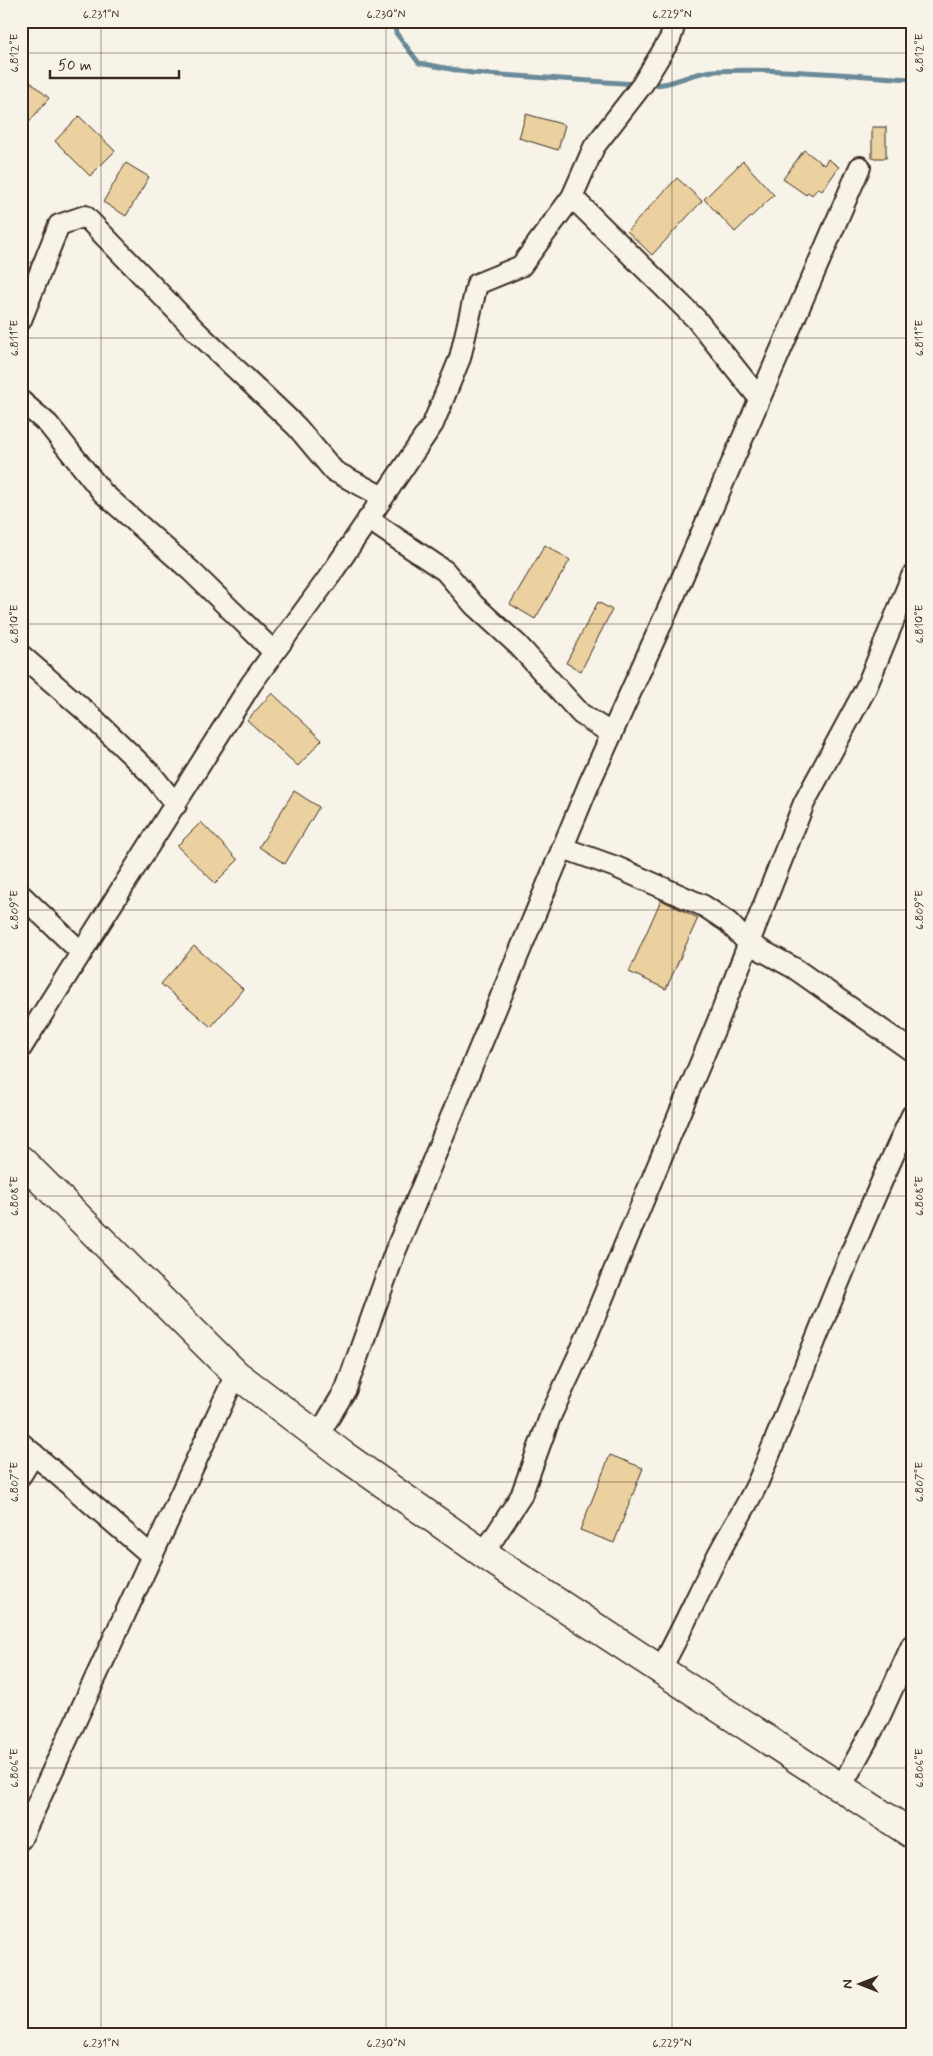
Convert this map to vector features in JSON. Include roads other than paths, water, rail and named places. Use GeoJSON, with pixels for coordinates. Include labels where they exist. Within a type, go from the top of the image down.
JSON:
{"type":"FeatureCollection","features":[{"type":"Feature","properties":{"kind":"street"},"geometry":{"type":"LineString","coordinates":[[21,1048],[251,684],[433,424],[460,358],[477,284],[521,266],[572,197],[594,147],[642,85],[670,39],[676,21]]}},
{"type":"Feature","properties":{"kind":"street"},"geometry":{"type":"LineString","coordinates":[[318,1436],[346,1389],[395,1252],[563,848],[860,167]]}},
{"type":"Feature","properties":{"kind":"street"},"geometry":{"type":"LineString","coordinates":[[572,197],[696,319],[759,398]]}},
{"type":"Feature","properties":{"kind":"street"},"geometry":{"type":"LineString","coordinates":[[21,320],[59,225],[84,216],[196,331],[296,427],[334,471],[383,497]]}},
{"type":"Feature","properties":{"kind":"street"},"geometry":{"type":"LineString","coordinates":[[21,401],[48,424],[103,492],[198,578],[274,652]]}},
{"type":"Feature","properties":{"kind":"street"},"geometry":{"type":"LineString","coordinates":[[368,519],[445,571],[474,605],[518,646],[581,714],[612,734]]}},
{"type":"Feature","properties":{"kind":"street"},"geometry":{"type":"LineString","coordinates":[[484,1554],[521,1496],[550,1417],[581,1350],[804,803],[866,688],[912,576]]}},
{"type":"Feature","properties":{"kind":"street"},"geometry":{"type":"LineString","coordinates":[[21,655],[91,716],[152,775],[176,805]]}},
{"type":"Feature","properties":{"kind":"street"},"geometry":{"type":"LineString","coordinates":[[563,848],[624,871],[704,906],[728,922],[748,942],[794,968],[912,1051]]}},
{"type":"Feature","properties":{"kind":"street"},"geometry":{"type":"LineString","coordinates":[[21,895],[82,952]]}},
{"type":"Feature","properties":{"kind":"street"},"geometry":{"type":"LineString","coordinates":[[660,1670],[684,1628],[719,1552],[757,1484],[816,1335],[882,1178],[912,1115]]}},
{"type":"Feature","properties":{"kind":"street"},"geometry":{"type":"LineString","coordinates":[[21,1160],[236,1374],[318,1436],[484,1554],[840,1789],[912,1834]]}},
{"type":"Feature","properties":{"kind":"street"},"geometry":{"type":"LineString","coordinates":[[21,1839],[236,1374]]}},
{"type":"Feature","properties":{"kind":"street"},"geometry":{"type":"LineString","coordinates":[[21,1474],[27,1449],[152,1556]]}},
{"type":"Feature","properties":{"kind":"street"},"geometry":{"type":"LineString","coordinates":[[840,1789],[878,1720],[912,1645]]}},
{"type":"Feature","properties":{"kind":"waterway"},"geometry":{"type":"LineString","coordinates":[[394,21],[396,33],[419,63],[472,73],[636,84]]}},
{"type":"Feature","properties":{"kind":"waterway"},"geometry":{"type":"LineString","coordinates":[[647,85],[664,84],[706,72],[739,70],[813,72],[912,79]]}}]}
